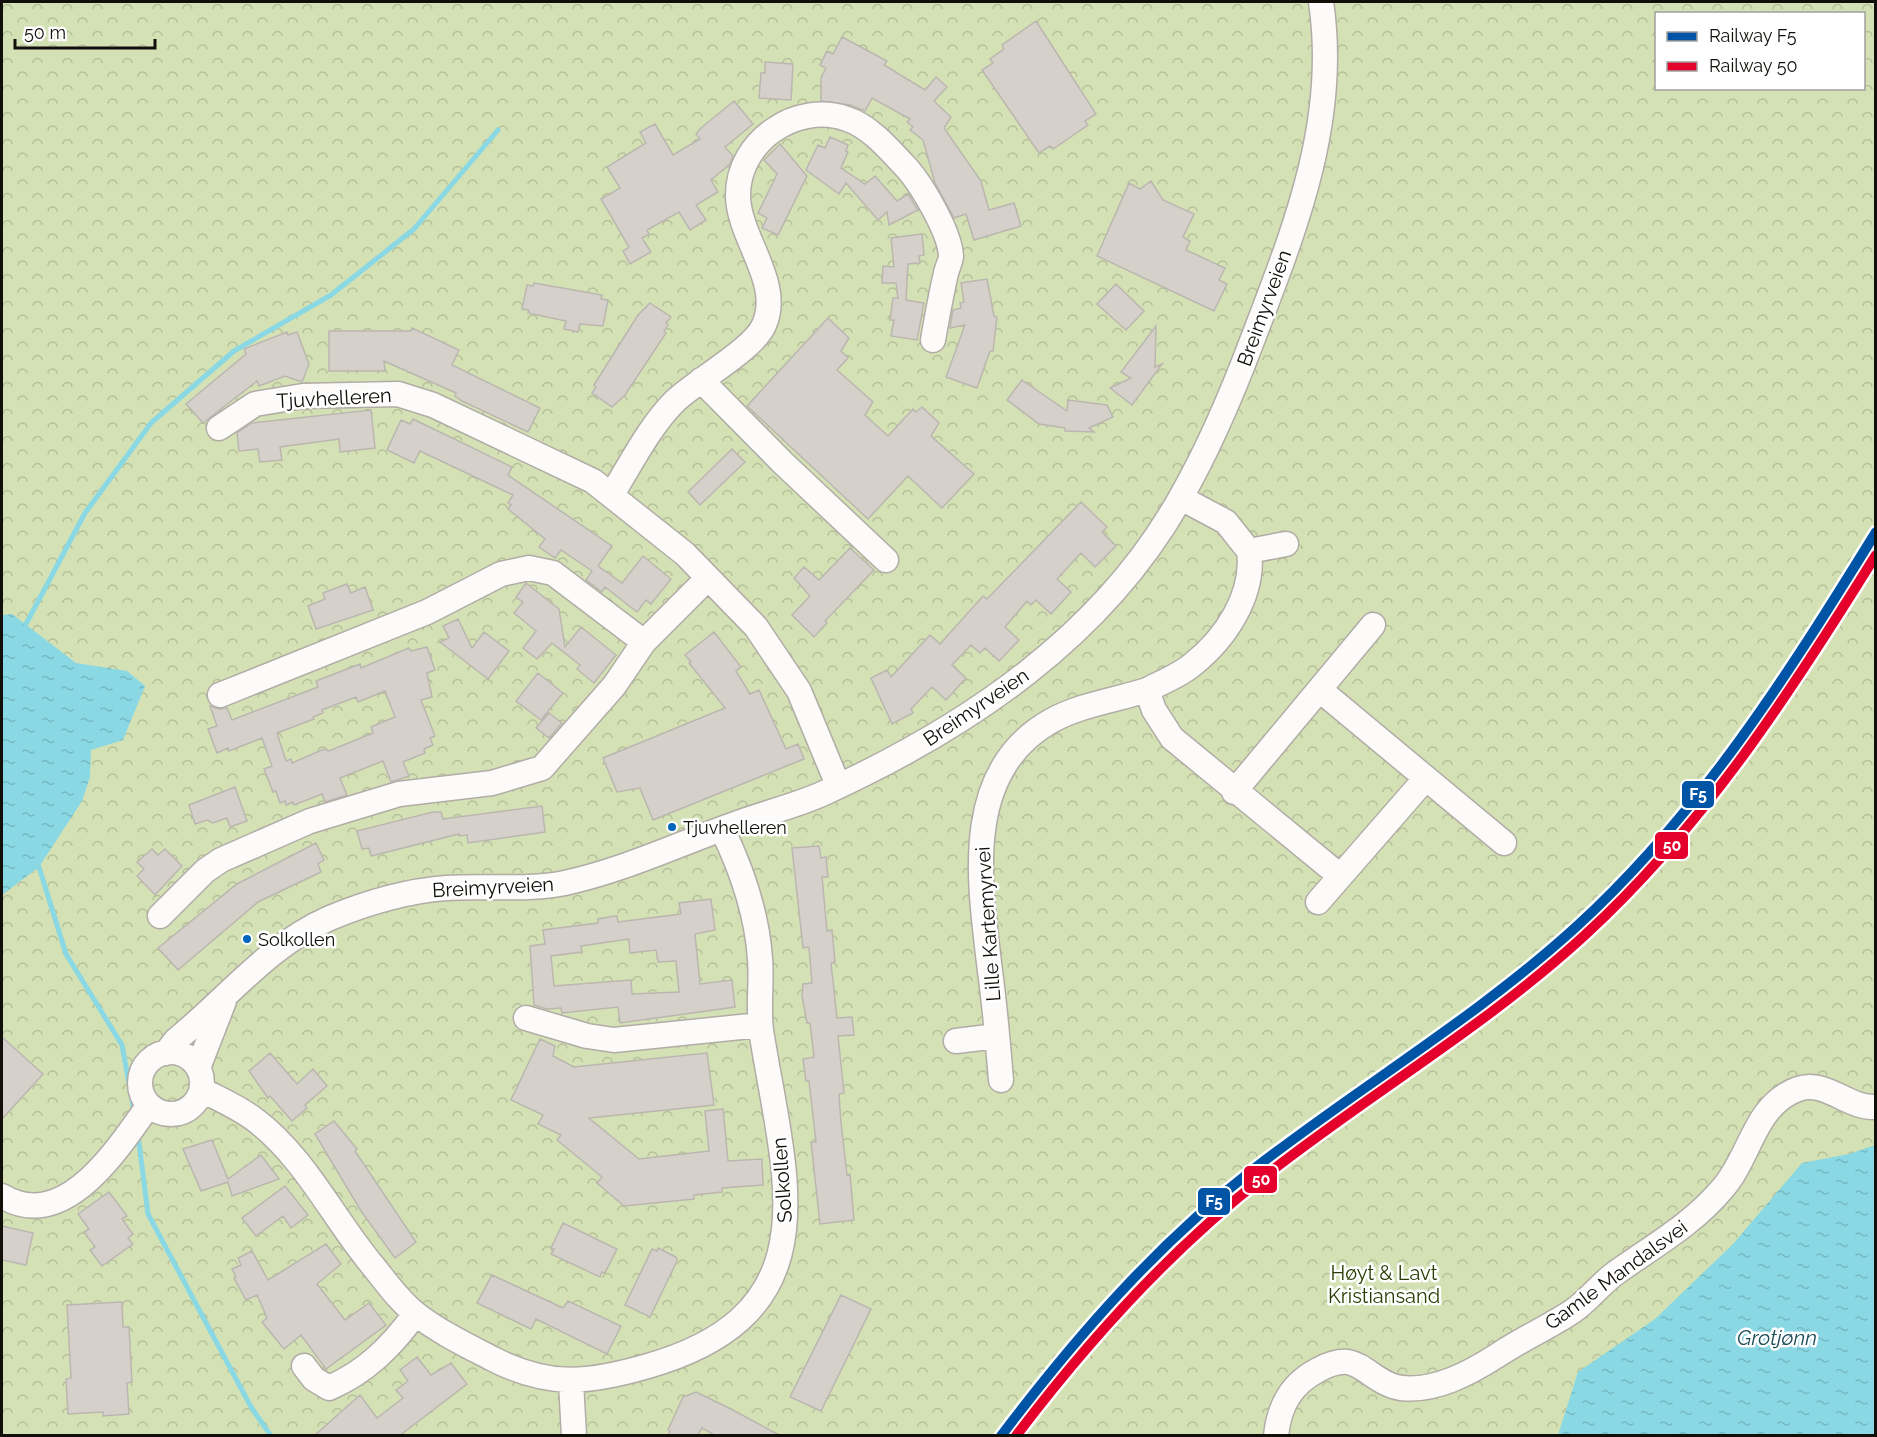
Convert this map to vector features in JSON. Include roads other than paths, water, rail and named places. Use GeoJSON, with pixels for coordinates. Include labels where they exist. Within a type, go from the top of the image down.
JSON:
{"type":"FeatureCollection","features":[{"type":"Feature","properties":{"kind":"street","name":"Breimyrveien"},"geometry":{"type":"LineString","coordinates":[[166,1053],[176,1040],[256,966],[288,942],[329,919],[357,908],[422,891],[449,888],[534,888],[625,866],[809,798],[876,769],[937,736],[994,699],[1034,668],[1103,602],[1144,553],[1181,498],[1236,384],[1307,188],[1318,141],[1326,82],[1321,2]]}},
{"type":"Feature","properties":{"kind":"street"},"geometry":{"type":"LineString","coordinates":[[612,494],[667,410],[701,380],[756,338],[764,326],[767,314],[766,286],[748,242],[738,208],[738,184],[751,153],[766,135],[787,123],[808,117],[833,116],[861,126],[904,164],[929,200],[951,256],[933,340]]}},
{"type":"Feature","properties":{"kind":"street"},"geometry":{"type":"LineString","coordinates":[[701,380],[783,463],[886,560]]}},
{"type":"Feature","properties":{"kind":"street","name":"Tjuvhelleren"},"geometry":{"type":"LineString","coordinates":[[219,428],[255,404],[303,396],[374,393],[410,396],[536,452],[612,494],[658,530],[756,627],[789,673],[838,785]]}},
{"type":"Feature","properties":{"kind":"street"},"geometry":{"type":"LineString","coordinates":[[1181,498],[1226,522],[1249,552],[1286,544]]}},
{"type":"Feature","properties":{"kind":"street","name":"Lille Kartemyrvei"},"geometry":{"type":"LineString","coordinates":[[1001,1080],[980,873],[983,828],[995,784],[1021,745],[1051,721],[1147,690],[1189,668],[1219,638],[1232,619],[1245,592],[1250,568],[1249,552]]}},
{"type":"Feature","properties":{"kind":"street"},"geometry":{"type":"LineString","coordinates":[[220,695],[379,632],[501,574],[522,568],[553,573],[644,642]]}},
{"type":"Feature","properties":{"kind":"street"},"geometry":{"type":"LineString","coordinates":[[160,916],[205,871],[221,860],[310,821],[399,794],[492,783],[542,768],[614,686],[644,642],[708,578]]}},
{"type":"Feature","properties":{"kind":"street"},"geometry":{"type":"LineString","coordinates":[[1234,792],[1373,625]]}},
{"type":"Feature","properties":{"kind":"street"},"geometry":{"type":"LineString","coordinates":[[1147,690],[1154,710],[1172,738],[1234,792],[1340,876]]}},
{"type":"Feature","properties":{"kind":"street"},"geometry":{"type":"LineString","coordinates":[[1320,690],[1504,843]]}},
{"type":"Feature","properties":{"kind":"street"},"geometry":{"type":"LineString","coordinates":[[1318,902],[1426,778]]}},
{"type":"Feature","properties":{"kind":"street","name":"Solkollen"},"geometry":{"type":"LineString","coordinates":[[200,1079],[255,1119],[286,1149],[352,1241],[415,1314],[515,1369],[571,1382],[636,1370],[703,1346],[748,1314],[772,1274],[785,1237],[787,1196],[760,1025],[760,961],[755,922],[740,867],[722,829]]}},
{"type":"Feature","properties":{"kind":"street","name":"Breimyrveien"},"geometry":{"type":"LineString","coordinates":[[200,1079],[226,996]]}},
{"type":"Feature","properties":{"kind":"street"},"geometry":{"type":"LineString","coordinates":[[526,1018],[587,1036],[614,1040],[760,1025]]}},
{"type":"Feature","properties":{"kind":"street"},"geometry":{"type":"LineString","coordinates":[[956,1041],[997,1036]]}},
{"type":"Feature","properties":{"kind":"street"},"geometry":{"type":"LineString","coordinates":[[166,1053],[185,1055],[200,1079],[192,1107],[175,1114],[157,1111],[149,1106],[141,1088],[143,1069],[157,1055],[166,1053]]}},
{"type":"Feature","properties":{"kind":"street","name":"Gamle Mandalsvei"},"geometry":{"type":"LineString","coordinates":[[1276,1436],[1281,1410],[1290,1393],[1300,1381],[1326,1366],[1348,1362],[1382,1382],[1402,1388],[1431,1385],[1479,1367],[1573,1311],[1613,1274],[1693,1220],[1731,1178],[1744,1156],[1759,1121],[1784,1095],[1799,1088],[1818,1088],[1855,1104],[1875,1107]]}},
{"type":"Feature","properties":{"kind":"street"},"geometry":{"type":"LineString","coordinates":[[2,1196],[30,1206],[47,1204],[75,1192],[107,1162],[149,1106]]}},
{"type":"Feature","properties":{"kind":"street"},"geometry":{"type":"LineString","coordinates":[[304,1366],[322,1385],[329,1388],[341,1383],[386,1350],[415,1314]]}},
{"type":"Feature","properties":{"kind":"street"},"geometry":{"type":"LineString","coordinates":[[571,1382],[574,1436]]}},
{"type":"Feature","properties":{"kind":"water"},"geometry":{"type":"Polygon","coordinates":[[[12,614],[76,663],[127,671],[145,686],[123,740],[91,750],[90,777],[82,801],[39,867],[2,895],[2,615],[12,614]]]}},
{"type":"Feature","properties":{"kind":"water","name":"Grotjønn"},"geometry":{"type":"Polygon","coordinates":[[[1875,1145],[1875,1435],[1558,1435],[1578,1372],[1655,1319],[1733,1244],[1802,1163],[1849,1154],[1875,1145]]]}},
{"type":"Feature","properties":{"kind":"waterway"},"geometry":{"type":"LineString","coordinates":[[26,624],[85,513],[151,423],[234,351],[331,295],[414,229],[498,130]]}},
{"type":"Feature","properties":{"kind":"waterway"},"geometry":{"type":"LineString","coordinates":[[39,867],[66,954],[122,1045],[134,1111]]}},
{"type":"Feature","properties":{"kind":"waterway"},"geometry":{"type":"LineString","coordinates":[[138,1135],[148,1214],[251,1407],[271,1436]]}},
{"type":"Feature","properties":{"kind":"rail line","name":"F5"},"geometry":{"type":"LineString","coordinates":[[1001,1436],[1029,1399],[1119,1293],[1219,1197],[1295,1138],[1499,991],[1576,927],[1621,883],[1663,837],[1740,740],[1776,689],[1876,532]]}},
{"type":"Feature","properties":{"kind":"rail line","name":"50"},"geometry":{"type":"LineString","coordinates":[[1016,1436],[1100,1332],[1161,1268],[1226,1207],[1301,1148],[1507,1000],[1585,935],[1628,893],[1669,849],[1743,756],[1778,707],[1876,555]]}},
{"type":"Feature","properties":{"kind":"place","name":"Tjuvhelleren"},"geometry":{"type":"Point","coordinates":[672,827]}},
{"type":"Feature","properties":{"kind":"place","name":"Solkollen"},"geometry":{"type":"Point","coordinates":[247,939]}},
{"type":"Feature","properties":{"kind":"park label","name":"Høyt & Lavt Kristiansand"},"geometry":{"type":"Point","coordinates":[1384,1284]}}]}
